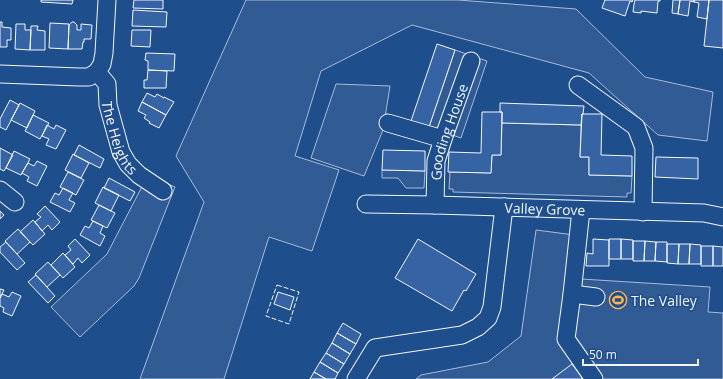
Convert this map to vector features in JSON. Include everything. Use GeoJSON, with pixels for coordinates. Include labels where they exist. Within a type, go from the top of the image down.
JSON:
{"type":"FeatureCollection","features":[{"type":"Feature","properties":{"kind":"street"},"geometry":{"type":"LineString","coordinates":[[0,74],[88,77],[97,72],[102,64],[104,53],[107,0]]}},
{"type":"Feature","properties":{"kind":"street","name":"Gooding House"},"geometry":{"type":"LineString","coordinates":[[435,205],[436,161],[471,61]]}},
{"type":"Feature","properties":{"kind":"street","name":"The Heights"},"geometry":{"type":"LineString","coordinates":[[97,72],[107,84],[108,105],[121,152],[128,164],[139,175],[163,191]]}},
{"type":"Feature","properties":{"kind":"street"},"geometry":{"type":"LineString","coordinates":[[578,85],[636,127],[644,148],[643,212]]}},
{"type":"Feature","properties":{"kind":"street"},"geometry":{"type":"LineString","coordinates":[[388,123],[443,139]]}},
{"type":"Feature","properties":{"kind":"street"},"geometry":{"type":"LineString","coordinates":[[0,190],[15,202]]}},
{"type":"Feature","properties":{"kind":"street","name":"Valley Grove"},"geometry":{"type":"LineString","coordinates":[[366,204],[704,214],[723,217]]}},
{"type":"Feature","properties":{"kind":"street"},"geometry":{"type":"LineString","coordinates":[[356,379],[374,348],[462,335],[478,327],[488,318],[492,307],[504,207]]}},
{"type":"Feature","properties":{"kind":"street"},"geometry":{"type":"LineString","coordinates":[[581,210],[566,339],[594,379]]}},
{"type":"Feature","properties":{"kind":"street"},"geometry":{"type":"LineString","coordinates":[[572,294],[596,297]]}},
{"type":"Feature","properties":{"kind":"shaded area"},"geometry":{"type":"Polygon","coordinates":[[[246,0],[458,0],[576,9],[645,77],[713,92],[707,141],[658,135],[589,73],[412,25],[321,71],[295,156],[339,170],[312,251],[269,237],[224,379],[140,379],[204,202],[176,156],[246,0]]]}},
{"type":"Feature","properties":{"kind":"shaded area"},"geometry":{"type":"Polygon","coordinates":[[[455,50],[487,61],[461,138],[429,127],[455,50]]]}},
{"type":"Feature","properties":{"kind":"shaded area"},"geometry":{"type":"Polygon","coordinates":[[[336,84],[390,86],[383,130],[364,176],[311,158],[336,84]]]}},
{"type":"Feature","properties":{"kind":"shaded area"},"geometry":{"type":"Polygon","coordinates":[[[502,123],[581,125],[580,157],[589,157],[589,175],[632,176],[631,193],[627,193],[627,197],[453,192],[453,189],[449,189],[450,172],[491,173],[492,155],[501,155],[502,123]]]}},
{"type":"Feature","properties":{"kind":"shaded area"},"geometry":{"type":"Polygon","coordinates":[[[382,170],[425,171],[424,188],[406,188],[398,178],[382,178],[382,170]]]}},
{"type":"Feature","properties":{"kind":"shaded area"},"geometry":{"type":"Polygon","coordinates":[[[148,175],[175,187],[139,278],[134,286],[80,337],[51,307],[107,254],[148,175]]]}},
{"type":"Feature","properties":{"kind":"shaded area","name":"The Valley"},"geometry":{"type":"Polygon","coordinates":[[[536,230],[582,236],[581,279],[710,287],[708,312],[723,313],[723,379],[416,379],[421,375],[488,362],[521,336],[536,230]]]}},
{"type":"Feature","properties":{"kind":"building"},"geometry":{"type":"Polygon","coordinates":[[[41,0],[73,0],[72,4],[41,2],[41,0]]]}},
{"type":"Feature","properties":{"kind":"building"},"geometry":{"type":"Polygon","coordinates":[[[134,0],[163,0],[163,9],[133,8],[134,0]]]}},
{"type":"Feature","properties":{"kind":"building"},"geometry":{"type":"Polygon","coordinates":[[[605,0],[633,0],[632,2],[630,1],[625,16],[602,8],[605,0]]]}},
{"type":"Feature","properties":{"kind":"building"},"geometry":{"type":"Polygon","coordinates":[[[635,0],[660,0],[658,1],[657,13],[641,11],[641,13],[633,12],[635,0]]]}},
{"type":"Feature","properties":{"kind":"building"},"geometry":{"type":"Polygon","coordinates":[[[673,0],[680,0],[678,14],[672,13],[673,0]]]}},
{"type":"Feature","properties":{"kind":"building"},"geometry":{"type":"Polygon","coordinates":[[[680,0],[694,0],[694,2],[690,1],[688,16],[678,14],[680,0]]]}},
{"type":"Feature","properties":{"kind":"building"},"geometry":{"type":"Polygon","coordinates":[[[694,0],[709,0],[707,19],[697,17],[699,3],[694,2],[694,0]]]}},
{"type":"Feature","properties":{"kind":"building"},"geometry":{"type":"Polygon","coordinates":[[[709,0],[723,0],[723,48],[704,46],[709,0]]]}},
{"type":"Feature","properties":{"kind":"building"},"geometry":{"type":"Polygon","coordinates":[[[133,10],[167,12],[166,27],[132,26],[133,10]]]}},
{"type":"Feature","properties":{"kind":"building"},"geometry":{"type":"Polygon","coordinates":[[[0,22],[2,22],[2,27],[11,28],[11,40],[7,40],[7,47],[0,47],[0,22]]]}},
{"type":"Feature","properties":{"kind":"building"},"geometry":{"type":"Polygon","coordinates":[[[72,22],[77,25],[77,30],[81,30],[81,24],[92,25],[91,39],[84,39],[82,49],[68,49],[69,25],[72,22]]]}},
{"type":"Feature","properties":{"kind":"building"},"geometry":{"type":"Polygon","coordinates":[[[50,23],[69,24],[68,49],[49,48],[50,23]]]}},
{"type":"Feature","properties":{"kind":"building"},"geometry":{"type":"Polygon","coordinates":[[[16,24],[25,24],[25,30],[31,30],[30,50],[15,49],[16,24]]]}},
{"type":"Feature","properties":{"kind":"building"},"geometry":{"type":"Polygon","coordinates":[[[31,26],[38,26],[37,30],[45,31],[45,50],[30,50],[31,26]]]}},
{"type":"Feature","properties":{"kind":"building"},"geometry":{"type":"Polygon","coordinates":[[[132,30],[151,30],[150,47],[131,46],[132,30]]]}},
{"type":"Feature","properties":{"kind":"building"},"geometry":{"type":"Polygon","coordinates":[[[437,44],[455,50],[429,127],[411,121],[437,44]]]}},
{"type":"Feature","properties":{"kind":"building"},"geometry":{"type":"Polygon","coordinates":[[[146,53],[175,54],[174,71],[148,70],[148,61],[145,60],[146,53]]]}},
{"type":"Feature","properties":{"kind":"building"},"geometry":{"type":"Polygon","coordinates":[[[148,70],[167,71],[166,88],[144,88],[144,80],[147,80],[148,70]]]}},
{"type":"Feature","properties":{"kind":"building"},"geometry":{"type":"Polygon","coordinates":[[[147,93],[155,97],[157,94],[174,102],[166,115],[142,102],[147,93]]]}},
{"type":"Feature","properties":{"kind":"building"},"geometry":{"type":"Polygon","coordinates":[[[10,100],[19,105],[6,130],[0,127],[0,119],[10,100]]]}},
{"type":"Feature","properties":{"kind":"building"},"geometry":{"type":"Polygon","coordinates":[[[142,102],[166,115],[159,128],[149,123],[150,122],[144,118],[146,115],[138,111],[142,102]]]}},
{"type":"Feature","properties":{"kind":"building"},"geometry":{"type":"Polygon","coordinates":[[[20,103],[35,111],[27,128],[11,120],[20,103]]]}},
{"type":"Feature","properties":{"kind":"building"},"geometry":{"type":"Polygon","coordinates":[[[500,103],[584,106],[581,125],[502,123],[500,103]]]}},
{"type":"Feature","properties":{"kind":"building"},"geometry":{"type":"Polygon","coordinates":[[[482,112],[502,112],[501,155],[492,155],[491,173],[448,172],[449,152],[481,153],[482,112]]]}},
{"type":"Feature","properties":{"kind":"building"},"geometry":{"type":"Polygon","coordinates":[[[582,114],[602,114],[601,155],[632,156],[632,176],[589,175],[589,157],[580,157],[582,114]]]}},
{"type":"Feature","properties":{"kind":"building"},"geometry":{"type":"Polygon","coordinates":[[[33,115],[49,123],[40,139],[25,131],[33,115]]]}},
{"type":"Feature","properties":{"kind":"building"},"geometry":{"type":"Polygon","coordinates":[[[47,125],[54,129],[56,125],[66,130],[56,149],[46,145],[49,139],[42,136],[47,125]]]}},
{"type":"Feature","properties":{"kind":"building"},"geometry":{"type":"Polygon","coordinates":[[[79,145],[104,159],[100,168],[74,155],[79,145]]]}},
{"type":"Feature","properties":{"kind":"building"},"geometry":{"type":"Polygon","coordinates":[[[0,148],[13,155],[4,171],[0,169],[0,148]]]}},
{"type":"Feature","properties":{"kind":"building"},"geometry":{"type":"Polygon","coordinates":[[[383,150],[425,151],[425,171],[382,170],[383,150]]]}},
{"type":"Feature","properties":{"kind":"building"},"geometry":{"type":"Polygon","coordinates":[[[14,151],[30,159],[21,175],[6,168],[14,151]]]}},
{"type":"Feature","properties":{"kind":"building"},"geometry":{"type":"Polygon","coordinates":[[[73,154],[89,163],[81,178],[65,170],[73,154]]]}},
{"type":"Feature","properties":{"kind":"building"},"geometry":{"type":"Polygon","coordinates":[[[656,157],[698,158],[698,179],[655,177],[656,157]]]}},
{"type":"Feature","properties":{"kind":"building"},"geometry":{"type":"Polygon","coordinates":[[[37,161],[47,166],[37,186],[27,181],[29,177],[22,173],[28,163],[34,166],[37,161]]]}},
{"type":"Feature","properties":{"kind":"building"},"geometry":{"type":"Polygon","coordinates":[[[68,172],[84,180],[76,195],[60,187],[68,172]]]}},
{"type":"Feature","properties":{"kind":"building"},"geometry":{"type":"Polygon","coordinates":[[[109,178],[135,192],[130,201],[104,188],[109,178]]]}},
{"type":"Feature","properties":{"kind":"building"},"geometry":{"type":"Polygon","coordinates":[[[103,187],[119,195],[111,211],[95,203],[103,187]]]}},
{"type":"Feature","properties":{"kind":"building"},"geometry":{"type":"Polygon","coordinates":[[[63,188],[73,193],[69,200],[75,203],[70,212],[50,202],[55,193],[59,195],[63,188]]]}},
{"type":"Feature","properties":{"kind":"building"},"geometry":{"type":"Polygon","coordinates":[[[99,205],[115,213],[107,228],[91,220],[99,205]]]}},
{"type":"Feature","properties":{"kind":"building"},"geometry":{"type":"Polygon","coordinates":[[[45,206],[60,222],[52,230],[48,225],[42,231],[35,222],[41,217],[37,214],[45,206]]]}},
{"type":"Feature","properties":{"kind":"building"},"geometry":{"type":"Polygon","coordinates":[[[0,211],[4,215],[0,219],[0,211]]]}},
{"type":"Feature","properties":{"kind":"building"},"geometry":{"type":"Polygon","coordinates":[[[33,220],[45,234],[33,245],[20,232],[33,220]]]}},
{"type":"Feature","properties":{"kind":"building"},"geometry":{"type":"Polygon","coordinates":[[[93,221],[103,226],[100,233],[105,236],[100,246],[80,235],[85,226],[89,228],[93,221]]]}},
{"type":"Feature","properties":{"kind":"building"},"geometry":{"type":"Polygon","coordinates":[[[18,229],[30,242],[17,254],[5,241],[18,229]]]}},
{"type":"Feature","properties":{"kind":"building"},"geometry":{"type":"Polygon","coordinates":[[[75,239],[90,255],[82,263],[78,258],[73,264],[65,255],[71,250],[68,246],[75,239]]]}},
{"type":"Feature","properties":{"kind":"building"},"geometry":{"type":"Polygon","coordinates":[[[418,239],[476,274],[466,291],[464,290],[452,311],[395,278],[418,239]]]}},
{"type":"Feature","properties":{"kind":"building"},"geometry":{"type":"Polygon","coordinates":[[[593,239],[609,240],[609,266],[586,266],[587,253],[593,254],[593,239]]]}},
{"type":"Feature","properties":{"kind":"building"},"geometry":{"type":"Polygon","coordinates":[[[609,239],[621,239],[621,259],[609,259],[609,239]]]}},
{"type":"Feature","properties":{"kind":"building"},"geometry":{"type":"Polygon","coordinates":[[[621,239],[633,240],[633,259],[621,259],[621,239]]]}},
{"type":"Feature","properties":{"kind":"building"},"geometry":{"type":"Polygon","coordinates":[[[633,241],[645,241],[644,261],[633,261],[633,241]]]}},
{"type":"Feature","properties":{"kind":"building"},"geometry":{"type":"Polygon","coordinates":[[[645,241],[656,242],[655,261],[644,261],[645,241]]]}},
{"type":"Feature","properties":{"kind":"building"},"geometry":{"type":"Polygon","coordinates":[[[6,242],[25,263],[17,270],[0,252],[0,247],[6,242]]]}},
{"type":"Feature","properties":{"kind":"building"},"geometry":{"type":"Polygon","coordinates":[[[656,242],[667,242],[667,262],[655,261],[656,242]]]}},
{"type":"Feature","properties":{"kind":"building"},"geometry":{"type":"Polygon","coordinates":[[[667,244],[679,244],[678,264],[667,263],[667,244]]]}},
{"type":"Feature","properties":{"kind":"building"},"geometry":{"type":"Polygon","coordinates":[[[679,244],[690,244],[689,264],[678,264],[679,244]]]}},
{"type":"Feature","properties":{"kind":"building"},"geometry":{"type":"Polygon","coordinates":[[[690,244],[701,245],[701,264],[689,264],[690,244]]]}},
{"type":"Feature","properties":{"kind":"building"},"geometry":{"type":"Polygon","coordinates":[[[701,246],[713,246],[713,266],[701,266],[701,246]]]}},
{"type":"Feature","properties":{"kind":"building"},"geometry":{"type":"Polygon","coordinates":[[[713,246],[723,247],[723,266],[713,266],[713,246]]]}},
{"type":"Feature","properties":{"kind":"building"},"geometry":{"type":"Polygon","coordinates":[[[63,253],[75,267],[63,278],[51,265],[63,253]]]}},
{"type":"Feature","properties":{"kind":"building"},"geometry":{"type":"Polygon","coordinates":[[[48,262],[60,275],[47,287],[35,274],[48,262]]]}},
{"type":"Feature","properties":{"kind":"building"},"geometry":{"type":"Polygon","coordinates":[[[36,275],[55,296],[48,303],[28,282],[36,275]]]}},
{"type":"Feature","properties":{"kind":"building"},"geometry":{"type":"Polygon","coordinates":[[[0,289],[4,290],[0,298],[0,289]]]}},
{"type":"Feature","properties":{"kind":"building"},"geometry":{"type":"Polygon","coordinates":[[[12,292],[21,296],[12,316],[3,312],[4,308],[0,306],[0,298],[2,294],[9,297],[12,292]]]}},
{"type":"Feature","properties":{"kind":"building"},"geometry":{"type":"Polygon","coordinates":[[[278,292],[294,297],[290,310],[274,304],[278,292]]]}},
{"type":"Feature","properties":{"kind":"building"},"geometry":{"type":"Polygon","coordinates":[[[343,323],[361,334],[356,344],[337,333],[343,323]]]}},
{"type":"Feature","properties":{"kind":"building"},"geometry":{"type":"Polygon","coordinates":[[[337,333],[356,344],[350,354],[332,343],[337,333]]]}},
{"type":"Feature","properties":{"kind":"building"},"geometry":{"type":"Polygon","coordinates":[[[332,343],[350,354],[344,364],[326,353],[332,343]]]}},
{"type":"Feature","properties":{"kind":"building"},"geometry":{"type":"Polygon","coordinates":[[[326,353],[344,364],[338,373],[320,362],[326,353]]]}},
{"type":"Feature","properties":{"kind":"building"},"geometry":{"type":"Polygon","coordinates":[[[320,362],[338,373],[335,379],[326,379],[314,372],[320,362]]]}},
{"type":"Feature","properties":{"kind":"building"},"geometry":{"type":"Polygon","coordinates":[[[572,364],[583,379],[552,379],[572,364]]]}},
{"type":"Feature","properties":{"kind":"building"},"geometry":{"type":"Polygon","coordinates":[[[314,372],[326,379],[310,379],[314,372]]]}},
{"type":"Feature","properties":{"kind":"fence"},"geometry":{"type":"LineString","coordinates":[[277,285],[299,292],[289,324],[266,316],[277,285]]}},
{"type":"Feature","properties":{"kind":"place","name":"The Valley"},"geometry":{"type":"Point","coordinates":[618,300]}}]}
